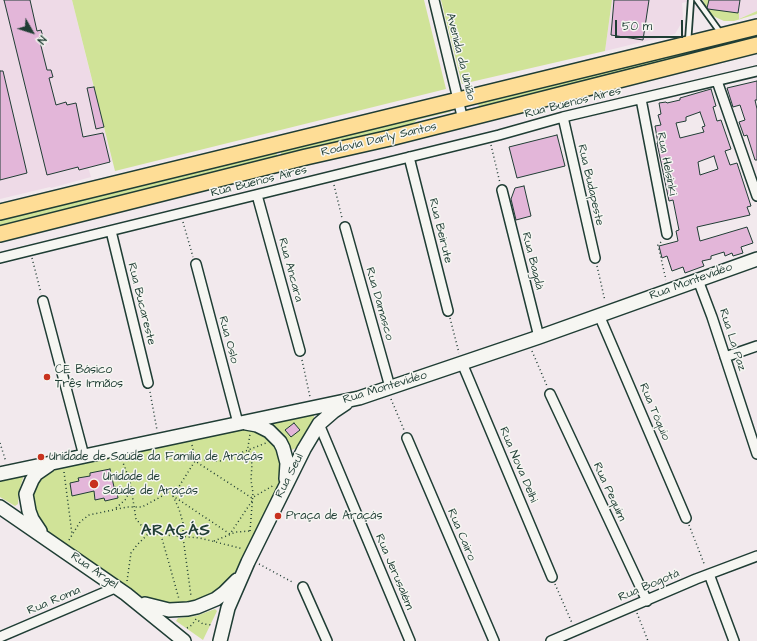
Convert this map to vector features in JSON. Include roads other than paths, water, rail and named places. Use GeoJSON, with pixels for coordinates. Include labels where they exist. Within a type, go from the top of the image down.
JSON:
{"type":"FeatureCollection","features":[{"type":"Feature","properties":{"kind":"main road","name":"Rodovia Darly Santos"},"geometry":{"type":"LineString","coordinates":[[0,212],[757,27]]}},
{"type":"Feature","properties":{"kind":"main road","name":"Rodovia Darly Santos"},"geometry":{"type":"LineString","coordinates":[[0,234],[306,157],[463,120],[757,45]]}},
{"type":"Feature","properties":{"kind":"street","name":"Avenida da União"},"geometry":{"type":"LineString","coordinates":[[434,0],[463,120]]}},
{"type":"Feature","properties":{"kind":"street","name":"Rua Buenos Aires"},"geometry":{"type":"LineString","coordinates":[[0,258],[489,138],[563,117],[757,71]]}},
{"type":"Feature","properties":{"kind":"street"},"geometry":{"type":"LineString","coordinates":[[718,81],[757,196]]}},
{"type":"Feature","properties":{"kind":"street","name":"Rua Helsinki"},"geometry":{"type":"LineString","coordinates":[[641,99],[667,234]]}},
{"type":"Feature","properties":{"kind":"street","name":"Rua Budapeste"},"geometry":{"type":"LineString","coordinates":[[563,117],[595,258]]}},
{"type":"Feature","properties":{"kind":"street","name":"Rua Beirute"},"geometry":{"type":"LineString","coordinates":[[409,157],[448,311]]}},
{"type":"Feature","properties":{"kind":"street","name":"Rua Bagdá"},"geometry":{"type":"LineString","coordinates":[[502,190],[533,339]]}},
{"type":"Feature","properties":{"kind":"street","name":"Rua Ancara"},"geometry":{"type":"LineString","coordinates":[[257,195],[300,350]]}},
{"type":"Feature","properties":{"kind":"street","name":"Rua Damasco"},"geometry":{"type":"LineString","coordinates":[[345,227],[388,388]]}},
{"type":"Feature","properties":{"kind":"street","name":"Rua Bucareste"},"geometry":{"type":"LineString","coordinates":[[111,231],[148,383]]}},
{"type":"Feature","properties":{"kind":"street","name":"Rua Montevidéo"},"geometry":{"type":"LineString","coordinates":[[4,473],[60,465],[84,456],[118,448],[359,398],[533,339],[757,259]]}},
{"type":"Feature","properties":{"kind":"street","name":"Rua Oslo"},"geometry":{"type":"LineString","coordinates":[[196,264],[238,423]]}},
{"type":"Feature","properties":{"kind":"street","name":"Rua La Paz"},"geometry":{"type":"LineString","coordinates":[[698,280],[712,317],[757,454]]}},
{"type":"Feature","properties":{"kind":"street"},"geometry":{"type":"LineString","coordinates":[[44,301],[84,456]]}},
{"type":"Feature","properties":{"kind":"street","name":"Rua Tóquio"},"geometry":{"type":"LineString","coordinates":[[604,314],[686,518]]}},
{"type":"Feature","properties":{"kind":"street"},"geometry":{"type":"LineString","coordinates":[[725,357],[757,346]]}},
{"type":"Feature","properties":{"kind":"street","name":"Rua Nova Delhi"},"geometry":{"type":"LineString","coordinates":[[462,363],[552,577]]}},
{"type":"Feature","properties":{"kind":"street","name":"Rua Pequim"},"geometry":{"type":"LineString","coordinates":[[550,394],[647,601]]}},
{"type":"Feature","properties":{"kind":"street","name":"Rua Seul"},"geometry":{"type":"LineString","coordinates":[[221,635],[228,608],[248,557],[280,485],[319,424],[334,411],[350,401],[359,398]]}},
{"type":"Feature","properties":{"kind":"street"},"geometry":{"type":"LineString","coordinates":[[238,423],[263,428],[275,435],[280,442],[287,462],[287,476],[280,485]]}},
{"type":"Feature","properties":{"kind":"street","name":"Rua Jerusalém"},"geometry":{"type":"LineString","coordinates":[[319,424],[410,641]]}},
{"type":"Feature","properties":{"kind":"street","name":"Rua Cairo"},"geometry":{"type":"LineString","coordinates":[[407,438],[494,641]]}},
{"type":"Feature","properties":{"kind":"street"},"geometry":{"type":"LineString","coordinates":[[54,543],[41,533],[34,523],[29,511],[26,494],[36,474],[49,464],[60,465]]}},
{"type":"Feature","properties":{"kind":"street","name":"Rua Argel"},"geometry":{"type":"LineString","coordinates":[[0,507],[123,588],[182,638]]}},
{"type":"Feature","properties":{"kind":"street","name":"Rua Bogotá"},"geometry":{"type":"LineString","coordinates":[[554,641],[708,574],[757,556]]}},
{"type":"Feature","properties":{"kind":"street"},"geometry":{"type":"LineString","coordinates":[[123,588],[142,603],[159,609],[178,610],[197,607],[216,599],[228,590],[238,579],[248,557]]}},
{"type":"Feature","properties":{"kind":"street"},"geometry":{"type":"LineString","coordinates":[[708,574],[734,641]]}},
{"type":"Feature","properties":{"kind":"street"},"geometry":{"type":"LineString","coordinates":[[303,587],[327,641]]}},
{"type":"Feature","properties":{"kind":"street","name":"Rua Roma"},"geometry":{"type":"LineString","coordinates":[[0,637],[123,588]]}},
{"type":"Feature","properties":{"kind":"lane"},"geometry":{"type":"LineString","coordinates":[[688,43],[691,0]]}},
{"type":"Feature","properties":{"kind":"lane"},"geometry":{"type":"LineString","coordinates":[[697,0],[723,35]]}},
{"type":"Feature","properties":{"kind":"place","name":"CE Básico Três Irmãos"},"geometry":{"type":"Point","coordinates":[47,377]}},
{"type":"Feature","properties":{"kind":"place","name":"Unidade de Saúde da Família de Araçás"},"geometry":{"type":"Point","coordinates":[41,457]}},
{"type":"Feature","properties":{"kind":"place","name":"Unidade de Saúde de Araçás"},"geometry":{"type":"Point","coordinates":[94,484]}},
{"type":"Feature","properties":{"kind":"place","name":"Praça de Araçás"},"geometry":{"type":"Point","coordinates":[278,516]}},
{"type":"Feature","properties":{"kind":"district","name":"ARAÇÁS"},"geometry":{"type":"Point","coordinates":[176,532]}}]}
